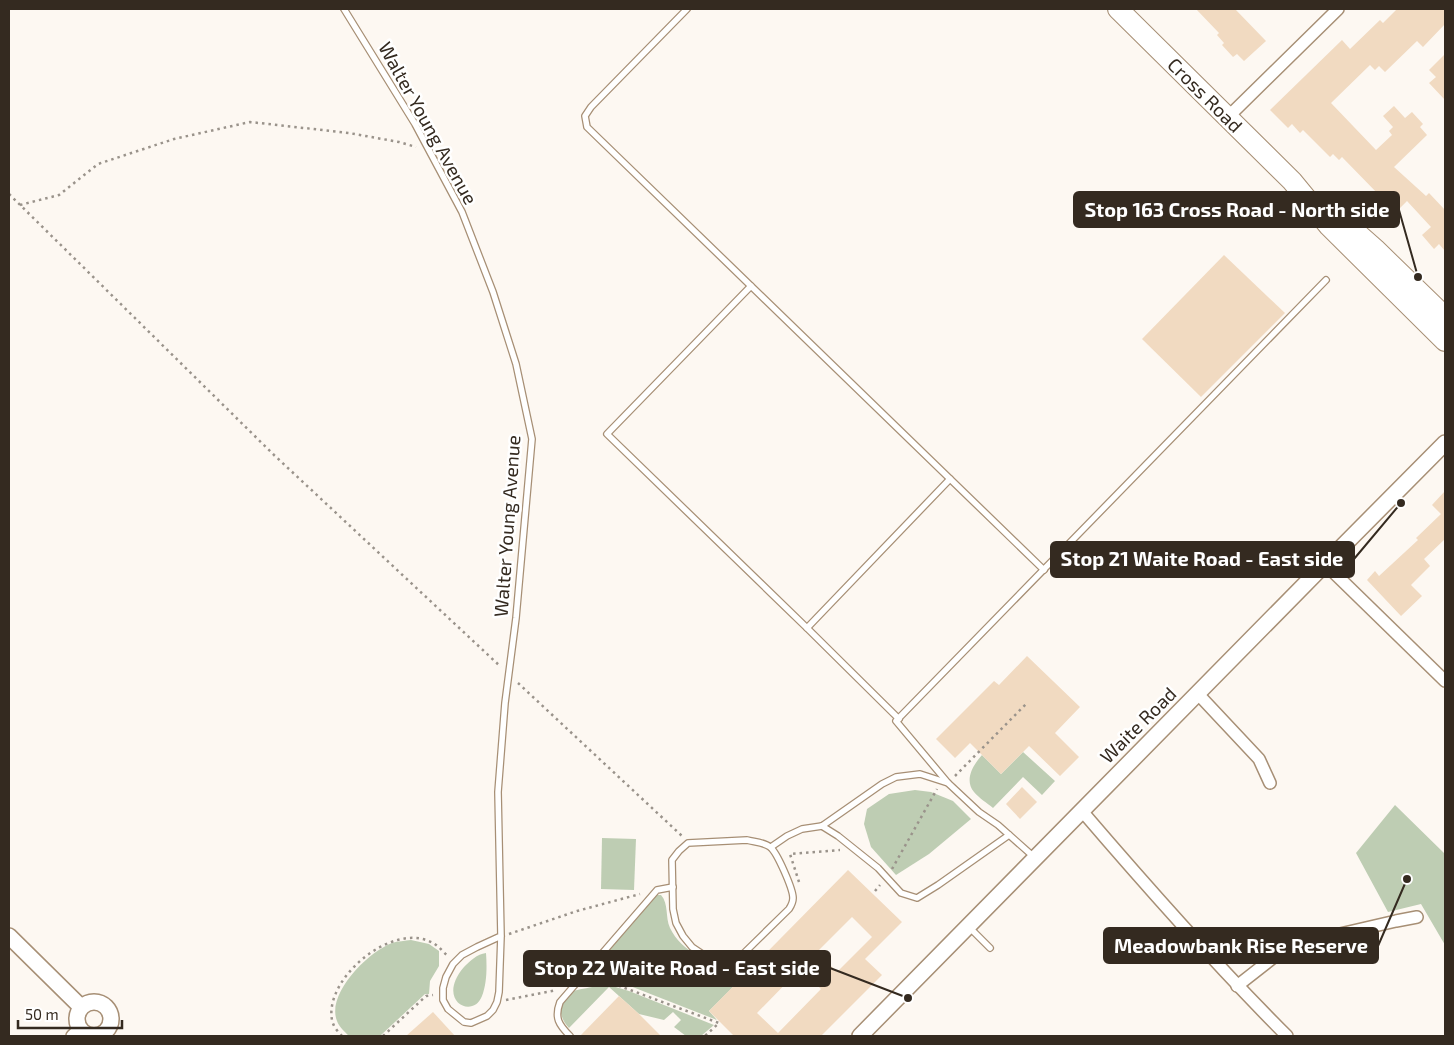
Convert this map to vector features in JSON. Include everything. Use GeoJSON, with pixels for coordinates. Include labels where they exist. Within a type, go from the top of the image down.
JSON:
{"type":"FeatureCollection","features":[{"type":"Feature","properties":{"kind":"highway","name":"Cross Road"},"geometry":{"type":"LineString","coordinates":[[1118,9],[1292,181],[1329,226],[1445,342]]}},
{"type":"Feature","properties":{"kind":"highway","name":"Cross Road"},"geometry":{"type":"LineString","coordinates":[[1292,181],[1322,202],[1375,249],[1445,318]]}},
{"type":"Feature","properties":{"kind":"street"},"geometry":{"type":"LineString","coordinates":[[1228,117],[1338,9]]}},
{"type":"Feature","properties":{"kind":"street","name":"Waite Road"},"geometry":{"type":"LineString","coordinates":[[860,1036],[1445,443]]}},
{"type":"Feature","properties":{"kind":"street"},"geometry":{"type":"LineString","coordinates":[[1325,564],[1445,681]]}},
{"type":"Feature","properties":{"kind":"street"},"geometry":{"type":"LineString","coordinates":[[1198,694],[1259,759],[1270,784]]}},
{"type":"Feature","properties":{"kind":"street"},"geometry":{"type":"LineString","coordinates":[[1082,811],[1237,986],[1287,1036]]}},
{"type":"Feature","properties":{"kind":"street"},"geometry":{"type":"LineString","coordinates":[[1237,986],[1288,946],[1417,917]]}},
{"type":"Feature","properties":{"kind":"street"},"geometry":{"type":"LineString","coordinates":[[9,936],[81,1008]]}},
{"type":"Feature","properties":{"kind":"street"},"geometry":{"type":"LineString","coordinates":[[91,1002],[103,1004],[108,1009],[111,1015],[108,1034],[94,1036],[76,1032],[78,1013],[86,1004],[91,1002]]}},
{"type":"Feature","properties":{"kind":"lane","name":"Walter Young Avenue"},"geometry":{"type":"LineString","coordinates":[[344,9],[415,124],[462,212],[493,292],[516,364],[532,439],[516,618],[505,703],[498,792],[501,936],[497,1002]]}},
{"type":"Feature","properties":{"kind":"lane"},"geometry":{"type":"LineString","coordinates":[[687,9],[591,107],[584,116],[587,127],[1044,570]]}},
{"type":"Feature","properties":{"kind":"lane"},"geometry":{"type":"LineString","coordinates":[[1035,858],[945,782],[896,721],[1326,280]]}},
{"type":"Feature","properties":{"kind":"lane"},"geometry":{"type":"LineString","coordinates":[[751,286],[607,434],[899,718]]}},
{"type":"Feature","properties":{"kind":"lane"},"geometry":{"type":"LineString","coordinates":[[807,628],[950,480]]}},
{"type":"Feature","properties":{"kind":"lane"},"geometry":{"type":"LineString","coordinates":[[771,847],[802,828],[822,826],[882,784],[896,777],[920,774],[945,782]]}},
{"type":"Feature","properties":{"kind":"lane"},"geometry":{"type":"LineString","coordinates":[[822,826],[838,836],[878,868],[901,893],[917,898],[1009,835]]}},
{"type":"Feature","properties":{"kind":"lane"},"geometry":{"type":"LineString","coordinates":[[747,840],[771,847],[779,859],[793,897],[789,909],[741,956],[729,963],[707,957],[692,947],[676,923],[673,909],[672,860],[688,842],[747,840]]}},
{"type":"Feature","properties":{"kind":"lane"},"geometry":{"type":"LineString","coordinates":[[570,1036],[559,1024],[557,1010],[560,1002],[657,890],[673,886]]}},
{"type":"Feature","properties":{"kind":"lane"},"geometry":{"type":"LineString","coordinates":[[968,926],[990,948]]}},
{"type":"Feature","properties":{"kind":"lane"},"geometry":{"type":"LineString","coordinates":[[497,1002],[487,1016],[471,1022],[464,1022],[448,1009],[442,994],[446,977],[462,956],[501,936]]}},
{"type":"Feature","properties":{"kind":"path"},"geometry":{"type":"LineString","coordinates":[[20,205],[59,194],[98,164],[174,139],[250,122],[350,133],[399,142],[430,151]]}},
{"type":"Feature","properties":{"kind":"path"},"geometry":{"type":"LineString","coordinates":[[9,194],[274,455],[688,842]]}},
{"type":"Feature","properties":{"kind":"path"},"geometry":{"type":"LineString","coordinates":[[875,891],[887,878],[945,782],[1026,704]]}},
{"type":"Feature","properties":{"kind":"path"},"geometry":{"type":"LineString","coordinates":[[800,888],[799,879],[790,854],[840,850]]}},
{"type":"Feature","properties":{"kind":"path"},"geometry":{"type":"LineString","coordinates":[[501,936],[577,911],[657,890]]}},
{"type":"Feature","properties":{"kind":"path"},"geometry":{"type":"LineString","coordinates":[[342,1036],[332,1022],[332,1010],[336,993],[346,976],[380,946],[405,938],[418,938],[430,942],[456,962]]}},
{"type":"Feature","properties":{"kind":"path"},"geometry":{"type":"LineString","coordinates":[[497,1002],[606,981],[719,1023],[705,1036]]}},
{"type":"Feature","properties":{"kind":"path"},"geometry":{"type":"LineString","coordinates":[[383,1036],[426,996],[442,994]]}},
{"type":"Feature","properties":{"kind":"green space"},"geometry":{"type":"Polygon","coordinates":[[[1023,752],[1055,781],[1042,795],[1023,777],[993,808],[978,796],[971,787],[970,778],[973,768],[982,755],[1001,774],[1023,752]]]}},
{"type":"Feature","properties":{"kind":"green space"},"geometry":{"type":"Polygon","coordinates":[[[915,790],[931,792],[953,801],[971,819],[929,854],[896,875],[871,847],[864,824],[867,809],[889,794],[915,790]]]}},
{"type":"Feature","properties":{"kind":"green space"},"geometry":{"type":"Polygon","coordinates":[[[1395,805],[1445,854],[1445,945],[1421,904],[1388,912],[1356,853],[1395,805]]]}},
{"type":"Feature","properties":{"kind":"green space"},"geometry":{"type":"Polygon","coordinates":[[[602,838],[636,839],[634,890],[601,889],[602,838]]]}},
{"type":"Feature","properties":{"kind":"green space"},"geometry":{"type":"Polygon","coordinates":[[[655,895],[661,895],[663,899],[670,928],[675,937],[690,951],[708,960],[738,964],[746,974],[709,1011],[717,1020],[607,977],[576,985],[655,895]]]}},
{"type":"Feature","properties":{"kind":"green space"},"geometry":{"type":"Polygon","coordinates":[[[411,940],[429,944],[439,951],[439,966],[430,981],[429,994],[425,994],[380,1036],[349,1036],[338,1023],[335,1010],[343,987],[361,965],[382,948],[394,942],[411,940]]]}},
{"type":"Feature","properties":{"kind":"green space"},"geometry":{"type":"Polygon","coordinates":[[[486,953],[485,986],[482,996],[477,1003],[465,1006],[459,1003],[455,997],[453,989],[456,979],[471,960],[486,953]]]}},
{"type":"Feature","properties":{"kind":"green space"},"geometry":{"type":"Polygon","coordinates":[[[606,984],[629,991],[714,1025],[701,1036],[686,1036],[674,1027],[681,1020],[673,1012],[664,1020],[639,1014],[609,987],[569,1028],[563,1020],[561,1011],[564,997],[571,992],[606,984]]]}},
{"type":"Feature","properties":{"kind":"building"},"geometry":{"type":"Polygon","coordinates":[[[1196,9],[1235,9],[1266,41],[1244,61],[1237,54],[1233,57],[1222,45],[1224,43],[1217,35],[1219,33],[1196,9]]]}},
{"type":"Feature","properties":{"kind":"building"},"geometry":{"type":"Polygon","coordinates":[[[1397,9],[1445,9],[1445,24],[1423,47],[1417,41],[1385,72],[1379,66],[1375,70],[1370,65],[1331,103],[1376,150],[1392,135],[1389,131],[1393,127],[1383,116],[1394,106],[1405,118],[1412,112],[1423,124],[1420,127],[1427,135],[1394,167],[1426,196],[1429,193],[1445,210],[1445,251],[1439,244],[1434,249],[1422,235],[1431,227],[1407,201],[1395,213],[1342,157],[1339,160],[1333,154],[1330,157],[1303,130],[1300,133],[1292,124],[1288,128],[1270,110],[1342,40],[1350,49],[1380,20],[1383,23],[1397,9]]]}},
{"type":"Feature","properties":{"kind":"building"},"geometry":{"type":"Polygon","coordinates":[[[1445,54],[1445,100],[1429,83],[1436,77],[1429,70],[1445,54]]]}},
{"type":"Feature","properties":{"kind":"building"},"geometry":{"type":"Polygon","coordinates":[[[1224,255],[1285,313],[1201,397],[1142,339],[1224,255]]]}},
{"type":"Feature","properties":{"kind":"building"},"geometry":{"type":"Polygon","coordinates":[[[1445,491],[1445,539],[1424,559],[1430,566],[1411,585],[1422,596],[1401,616],[1367,580],[1375,571],[1379,576],[1418,540],[1416,538],[1441,514],[1432,505],[1445,491]]]}},
{"type":"Feature","properties":{"kind":"building"},"geometry":{"type":"Polygon","coordinates":[[[1027,656],[1080,707],[1055,733],[1079,757],[1060,776],[1029,746],[1001,774],[970,743],[955,758],[936,739],[994,681],[999,685],[1027,656]]]}},
{"type":"Feature","properties":{"kind":"building"},"geometry":{"type":"Polygon","coordinates":[[[1022,787],[1037,802],[1020,819],[1006,804],[1022,787]]]}},
{"type":"Feature","properties":{"kind":"building"},"geometry":{"type":"Polygon","coordinates":[[[848,870],[902,922],[865,959],[882,975],[821,1036],[734,1036],[709,1011],[848,870]],[[852,917],[817,952],[837,972],[872,937],[852,917]],[[800,969],[757,1013],[778,1033],[821,989],[800,969]]]}},
{"type":"Feature","properties":{"kind":"building"},"geometry":{"type":"Polygon","coordinates":[[[619,996],[639,1014],[661,1036],[580,1036],[619,996]]]}},
{"type":"Feature","properties":{"kind":"building"},"geometry":{"type":"Polygon","coordinates":[[[433,1012],[455,1036],[406,1036],[433,1012]]]}},
{"type":"Feature","properties":{"kind":"place","name":"Stop 163 Cross Road - North side"},"geometry":{"type":"Point","coordinates":[1418,277]}},
{"type":"Feature","properties":{"kind":"place","name":"Stop 21 Waite Road - East side"},"geometry":{"type":"Point","coordinates":[1401,503]}},
{"type":"Feature","properties":{"kind":"place","name":"Meadowbank Rise Reserve"},"geometry":{"type":"Point","coordinates":[1407,879]}},
{"type":"Feature","properties":{"kind":"place","name":"Stop 22 Waite Road - East side"},"geometry":{"type":"Point","coordinates":[908,998]}}]}
